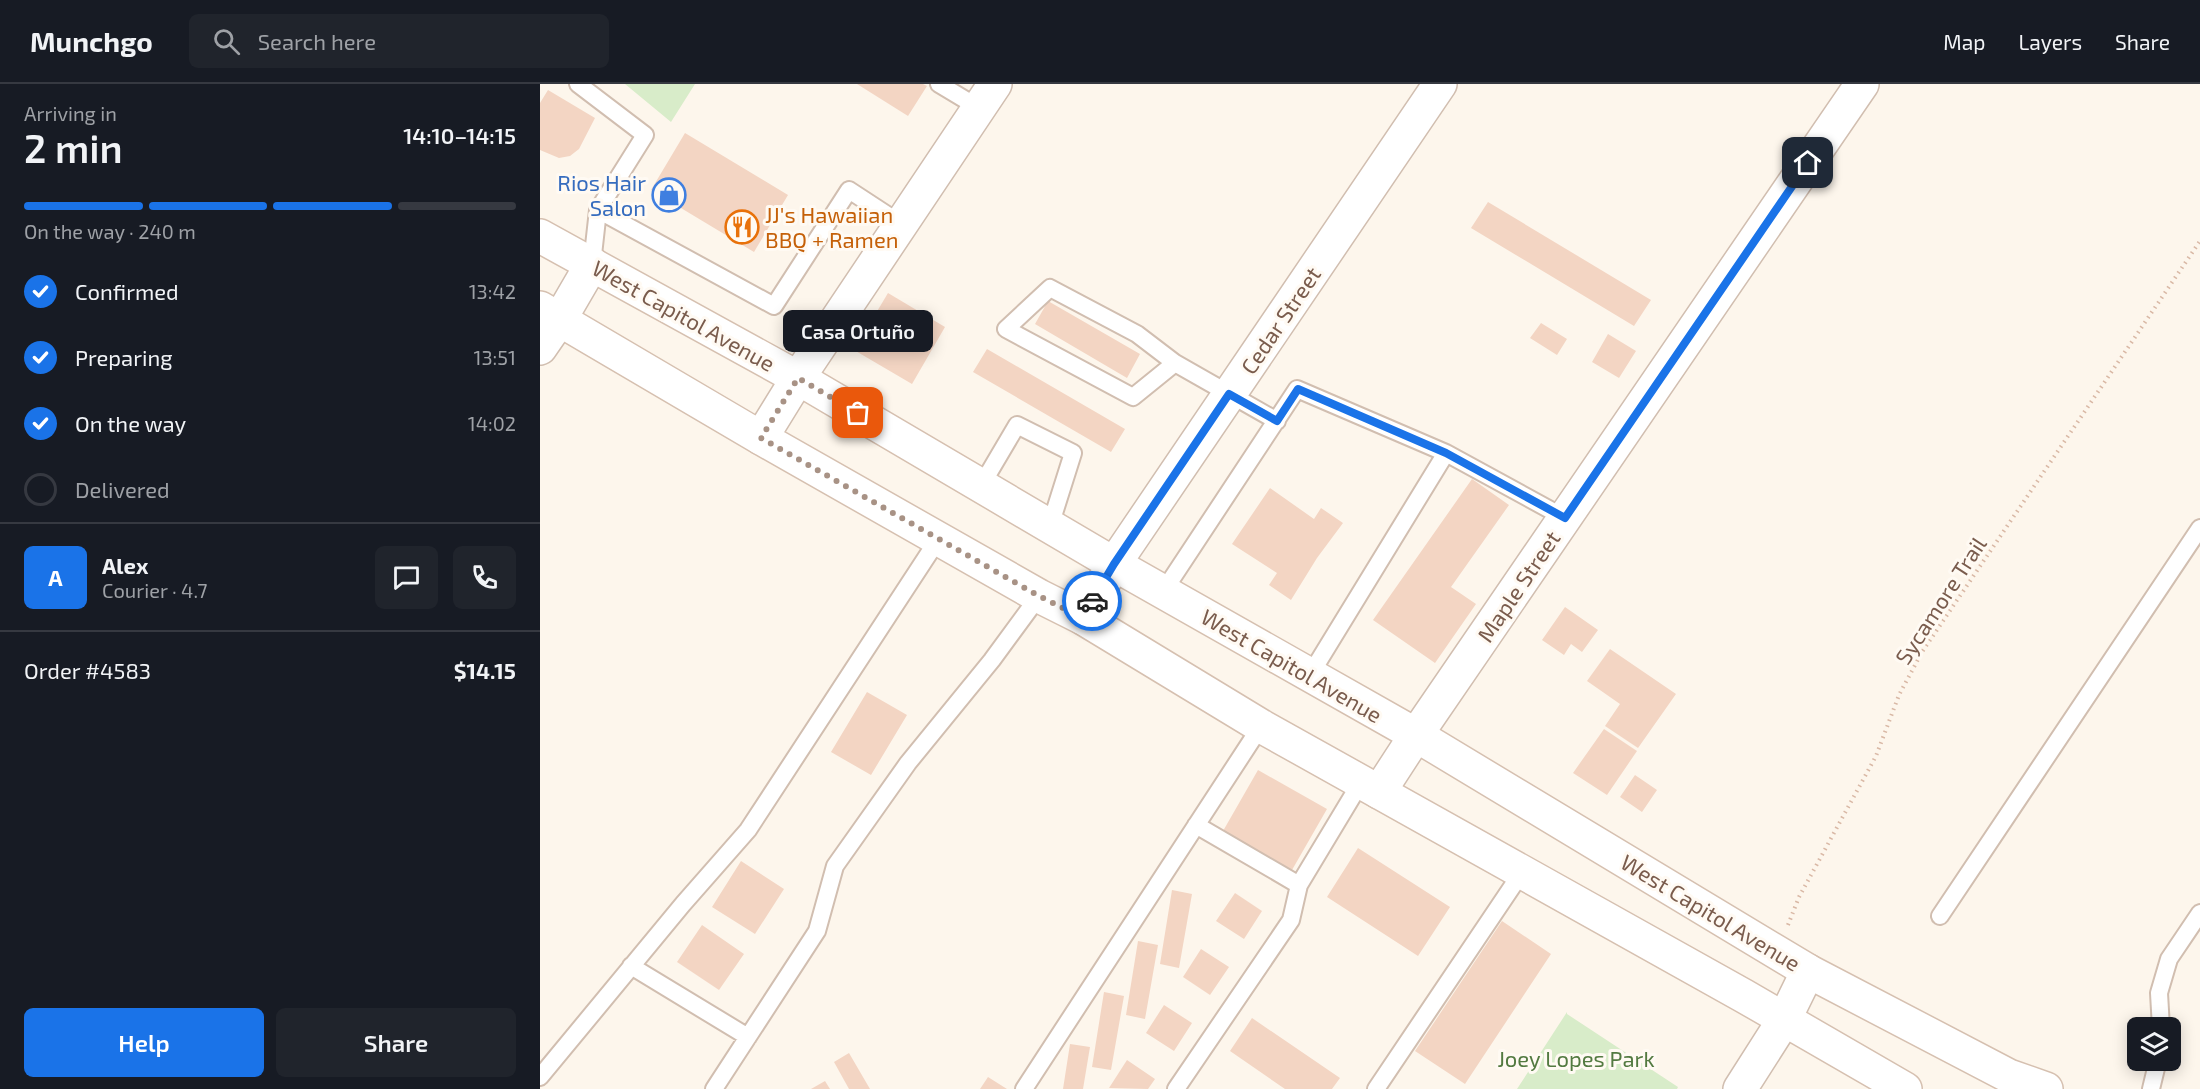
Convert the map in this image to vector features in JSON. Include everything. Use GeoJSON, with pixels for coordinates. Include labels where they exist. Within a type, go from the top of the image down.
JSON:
{"type":"FeatureCollection","features":[{"type":"Feature","properties":{"kind":"main road","name":"Cedar Street"},"geometry":{"type":"LineString","coordinates":[[1083,618],[1114,564],[1440,84]]}},
{"type":"Feature","properties":{"kind":"main road","name":"Maple Street"},"geometry":{"type":"LineString","coordinates":[[1370,787],[1416,735],[1862,84]]}},
{"type":"Feature","properties":{"kind":"main road"},"geometry":{"type":"LineString","coordinates":[[761,438],[798,378],[987,96]]}},
{"type":"Feature","properties":{"kind":"main road","name":"West Capitol Avenue"},"geometry":{"type":"LineString","coordinates":[[540,236],[798,378],[1114,564],[1416,735],[1808,971],[2009,1076],[2046,1089]]}},
{"type":"Feature","properties":{"kind":"main road"},"geometry":{"type":"LineString","coordinates":[[540,348],[550,314],[592,264]]}},
{"type":"Feature","properties":{"kind":"main road"},"geometry":{"type":"LineString","coordinates":[[550,314],[761,438],[1039,596],[1083,618],[1261,726],[1784,1020],[1892,1086]]}},
{"type":"Feature","properties":{"kind":"main road"},"geometry":{"type":"LineString","coordinates":[[1748,1086],[1808,971]]}},
{"type":"Feature","properties":{"kind":"lane"},"geometry":{"type":"LineString","coordinates":[[578,84],[645,135],[598,210],[592,264]]}},
{"type":"Feature","properties":{"kind":"lane"},"geometry":{"type":"LineString","coordinates":[[939,84],[987,96]]}},
{"type":"Feature","properties":{"kind":"lane"},"geometry":{"type":"LineString","coordinates":[[598,210],[774,306],[849,190],[901,224]]}},
{"type":"Feature","properties":{"kind":"lane"},"geometry":{"type":"LineString","coordinates":[[1175,363],[1133,397],[1006,329],[1050,288],[1137,334],[1175,363],[1277,421]]}},
{"type":"Feature","properties":{"kind":"lane"},"geometry":{"type":"LineString","coordinates":[[1163,592],[1298,389],[1446,453],[1565,518]]}},
{"type":"Feature","properties":{"kind":"lane"},"geometry":{"type":"LineString","coordinates":[[981,486],[1017,424],[1073,453],[1050,526]]}},
{"type":"Feature","properties":{"kind":"lane"},"geometry":{"type":"LineString","coordinates":[[1310,675],[1446,453]]}},
{"type":"Feature","properties":{"kind":"lane"},"geometry":{"type":"LineString","coordinates":[[1940,916],[2200,528]]}},
{"type":"Feature","properties":{"kind":"lane"},"geometry":{"type":"LineString","coordinates":[[540,1077],[748,830],[939,538]]}},
{"type":"Feature","properties":{"kind":"lane"},"geometry":{"type":"LineString","coordinates":[[714,1089],[817,931],[835,866],[908,763],[992,660],[1039,596]]}},
{"type":"Feature","properties":{"kind":"lane"},"geometry":{"type":"LineString","coordinates":[[1024,1089],[1261,726]]}},
{"type":"Feature","properties":{"kind":"lane"},"geometry":{"type":"LineString","coordinates":[[1176,1089],[1291,920],[1299,885],[1370,787]]}},
{"type":"Feature","properties":{"kind":"lane"},"geometry":{"type":"LineString","coordinates":[[1196,825],[1299,885]]}},
{"type":"Feature","properties":{"kind":"lane"},"geometry":{"type":"LineString","coordinates":[[1376,1089],[1521,872]]}},
{"type":"Feature","properties":{"kind":"lane"},"geometry":{"type":"LineString","coordinates":[[2161,1017],[2159,993],[2169,959],[2200,913]]}},
{"type":"Feature","properties":{"kind":"lane"},"geometry":{"type":"LineString","coordinates":[[632,966],[748,1037]]}},
{"type":"Feature","properties":{"kind":"lane"},"geometry":{"type":"LineString","coordinates":[[2151,1089],[2155,1071]]}},
{"type":"Feature","properties":{"kind":"path","name":"Sycamore Trail"},"geometry":{"type":"LineString","coordinates":[[1778,952],[1799,897],[1876,756],[1899,695],[1922,652],[2200,241]]}},
{"type":"Feature","properties":{"kind":"green space"},"geometry":{"type":"Polygon","coordinates":[[[625,84],[695,84],[671,122],[625,84]]]}},
{"type":"Feature","properties":{"kind":"green space","name":"Joey Lopes Park"},"geometry":{"type":"Polygon","coordinates":[[[1567,1012],[1678,1087],[1677,1089],[1517,1089],[1567,1012]]]}},
{"type":"Feature","properties":{"kind":"building"},"geometry":{"type":"Polygon","coordinates":[[[857,84],[923,84],[927,86],[908,116],[857,84]]]}},
{"type":"Feature","properties":{"kind":"building"},"geometry":{"type":"Polygon","coordinates":[[[548,90],[595,118],[579,149],[570,156],[559,158],[540,150],[540,103],[548,90]]]}},
{"type":"Feature","properties":{"kind":"building"},"geometry":{"type":"Polygon","coordinates":[[[685,133],[788,195],[754,252],[651,190],[685,133]]]}},
{"type":"Feature","properties":{"kind":"building"},"geometry":{"type":"Polygon","coordinates":[[[1488,202],[1651,300],[1634,326],[1471,228],[1488,202]]]}},
{"type":"Feature","properties":{"kind":"building"},"geometry":{"type":"Polygon","coordinates":[[[888,293],[945,327],[912,384],[854,350],[888,293]]]}},
{"type":"Feature","properties":{"kind":"building"},"geometry":{"type":"Polygon","coordinates":[[[1048,301],[1140,354],[1127,378],[1035,324],[1048,301]]]}},
{"type":"Feature","properties":{"kind":"building"},"geometry":{"type":"Polygon","coordinates":[[[1541,323],[1567,339],[1557,355],[1530,338],[1541,323]]]}},
{"type":"Feature","properties":{"kind":"building"},"geometry":{"type":"Polygon","coordinates":[[[1608,334],[1636,351],[1619,378],[1592,362],[1608,334]]]}},
{"type":"Feature","properties":{"kind":"building"},"geometry":{"type":"Polygon","coordinates":[[[987,349],[1125,429],[1111,452],[973,372],[987,349]]]}},
{"type":"Feature","properties":{"kind":"building"},"geometry":{"type":"Polygon","coordinates":[[[1472,479],[1509,505],[1451,587],[1476,604],[1435,663],[1373,620],[1472,479]]]}},
{"type":"Feature","properties":{"kind":"building"},"geometry":{"type":"Polygon","coordinates":[[[1270,488],[1314,519],[1321,508],[1343,523],[1317,558],[1291,600],[1269,585],[1277,573],[1232,544],[1270,488]]]}},
{"type":"Feature","properties":{"kind":"building"},"geometry":{"type":"Polygon","coordinates":[[[1565,607],[1598,630],[1582,652],[1571,644],[1564,655],[1542,640],[1565,607]]]}},
{"type":"Feature","properties":{"kind":"building"},"geometry":{"type":"Polygon","coordinates":[[[1610,649],[1676,694],[1638,748],[1605,726],[1620,704],[1587,681],[1610,649]]]}},
{"type":"Feature","properties":{"kind":"building"},"geometry":{"type":"Polygon","coordinates":[[[867,692],[907,715],[871,775],[831,752],[867,692]]]}},
{"type":"Feature","properties":{"kind":"building"},"geometry":{"type":"Polygon","coordinates":[[[1604,729],[1637,751],[1607,795],[1573,773],[1604,729]]]}},
{"type":"Feature","properties":{"kind":"building"},"geometry":{"type":"Polygon","coordinates":[[[1258,770],[1327,809],[1292,870],[1223,831],[1258,770]]]}},
{"type":"Feature","properties":{"kind":"building"},"geometry":{"type":"Polygon","coordinates":[[[1635,775],[1657,790],[1642,812],[1620,797],[1635,775]]]}},
{"type":"Feature","properties":{"kind":"building"},"geometry":{"type":"Polygon","coordinates":[[[1358,848],[1450,907],[1418,956],[1327,897],[1358,848]]]}},
{"type":"Feature","properties":{"kind":"building"},"geometry":{"type":"Polygon","coordinates":[[[741,861],[784,889],[755,934],[712,907],[741,861]]]}},
{"type":"Feature","properties":{"kind":"building"},"geometry":{"type":"Polygon","coordinates":[[[1172,890],[1192,894],[1179,968],[1160,964],[1172,890]]]}},
{"type":"Feature","properties":{"kind":"building"},"geometry":{"type":"Polygon","coordinates":[[[1235,893],[1262,911],[1244,939],[1216,921],[1235,893]]]}},
{"type":"Feature","properties":{"kind":"building"},"geometry":{"type":"Polygon","coordinates":[[[1502,921],[1551,954],[1465,1084],[1415,1051],[1502,921]]]}},
{"type":"Feature","properties":{"kind":"building"},"geometry":{"type":"Polygon","coordinates":[[[702,925],[744,954],[719,990],[677,962],[702,925]]]}},
{"type":"Feature","properties":{"kind":"building"},"geometry":{"type":"Polygon","coordinates":[[[1138,941],[1158,945],[1145,1019],[1126,1015],[1138,941]]]}},
{"type":"Feature","properties":{"kind":"building"},"geometry":{"type":"Polygon","coordinates":[[[1201,949],[1229,967],[1210,995],[1183,977],[1201,949]]]}},
{"type":"Feature","properties":{"kind":"building"},"geometry":{"type":"Polygon","coordinates":[[[1104,992],[1124,996],[1111,1070],[1092,1067],[1104,992]]]}},
{"type":"Feature","properties":{"kind":"building"},"geometry":{"type":"Polygon","coordinates":[[[1164,1005],[1192,1023],[1174,1051],[1146,1033],[1164,1005]]]}},
{"type":"Feature","properties":{"kind":"building"},"geometry":{"type":"Polygon","coordinates":[[[1252,1018],[1340,1078],[1332,1089],[1285,1089],[1230,1051],[1252,1018]]]}},
{"type":"Feature","properties":{"kind":"building"},"geometry":{"type":"Polygon","coordinates":[[[1070,1044],[1090,1047],[1083,1089],[1063,1089],[1070,1044]]]}},
{"type":"Feature","properties":{"kind":"building"},"geometry":{"type":"Polygon","coordinates":[[[849,1053],[870,1089],[849,1089],[834,1062],[849,1053]]]}},
{"type":"Feature","properties":{"kind":"building"},"geometry":{"type":"Polygon","coordinates":[[[1127,1060],[1155,1079],[1148,1089],[1109,1088],[1127,1060]]]}},
{"type":"Feature","properties":{"kind":"building"},"geometry":{"type":"Polygon","coordinates":[[[988,1077],[1007,1089],[980,1089],[988,1077]]]}},
{"type":"Feature","properties":{"kind":"building"},"geometry":{"type":"Polygon","coordinates":[[[825,1081],[830,1089],[811,1089],[825,1081]]]}},
{"type":"Feature","properties":{"kind":"way so far"},"geometry":{"type":"LineString","coordinates":[[858,413],[798,378],[761,438],[1039,596],[1083,618],[1092,601]]}},
{"type":"Feature","properties":{"kind":"place","name":"Rios Hair Salon"},"geometry":{"type":"Point","coordinates":[669,195]}},
{"type":"Feature","properties":{"kind":"place","name":"JJ's Hawaiian BBQ + Ramen"},"geometry":{"type":"Point","coordinates":[742,227]}},
{"type":"Feature","properties":{"kind":"place","name":"Casa Ortuño"},"geometry":{"type":"Point","coordinates":[858,413]}},
{"type":"Feature","properties":{"kind":"route"},"geometry":{"type":"LineString","coordinates":[[1092,601],[1114,564],[1229,394],[1277,421],[1298,389],[1446,453],[1565,518],[1808,163]]}}]}
